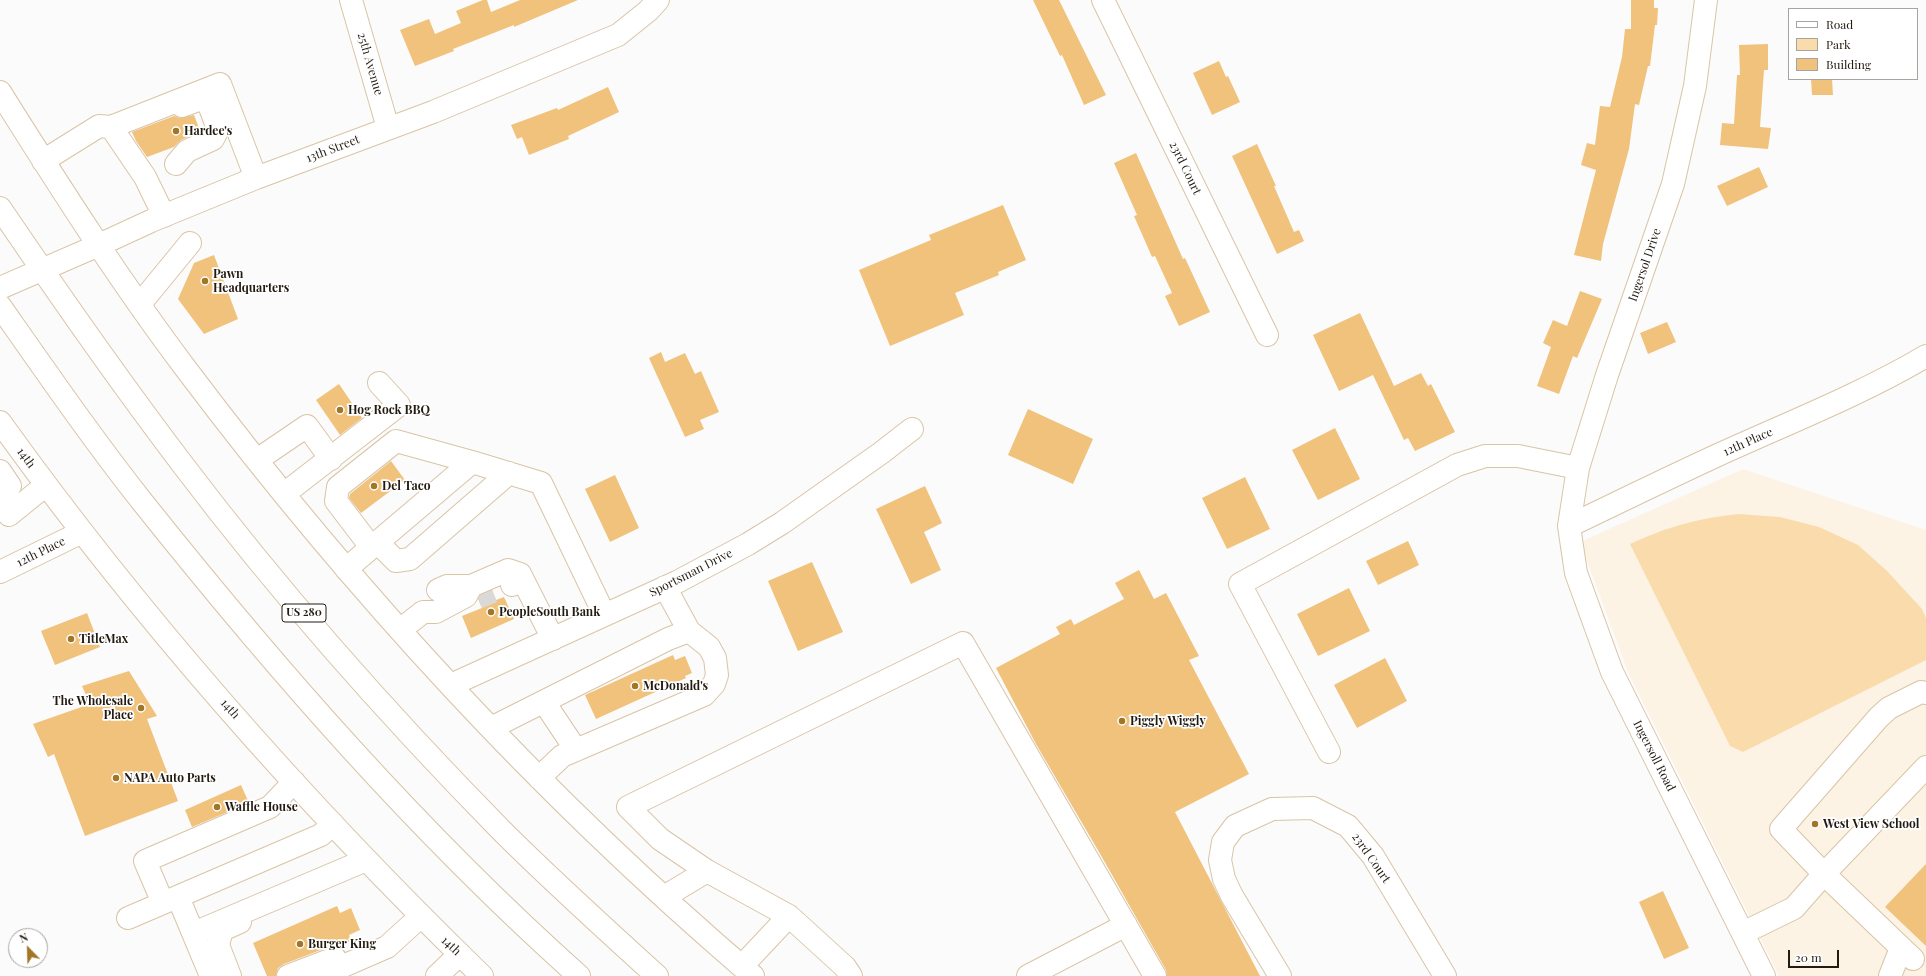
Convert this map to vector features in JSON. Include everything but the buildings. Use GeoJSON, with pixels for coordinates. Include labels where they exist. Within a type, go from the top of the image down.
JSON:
{"type":"FeatureCollection","features":[{"type":"Feature","properties":{"kind":"main road","name":"25th Avenue"},"geometry":{"type":"LineString","coordinates":[[351,0],[388,128]]}},
{"type":"Feature","properties":{"kind":"main road","name":"13th Street"},"geometry":{"type":"LineString","coordinates":[[0,288],[99,246],[164,216],[256,178],[454,103],[618,35],[648,11],[658,0]]}},
{"type":"Feature","properties":{"kind":"main road","name":"23rd Court"},"geometry":{"type":"LineString","coordinates":[[1103,0],[1267,335]]}},
{"type":"Feature","properties":{"kind":"main road","name":"Ingersol Drive"},"geometry":{"type":"LineString","coordinates":[[1569,526],[1578,468],[1607,375],[1673,184],[1695,86],[1706,0]]}},
{"type":"Feature","properties":{"kind":"main road"},"geometry":{"type":"LineString","coordinates":[[43,161],[99,126],[111,127],[220,84],[239,137],[256,178]]}},
{"type":"Feature","properties":{"kind":"main road"},"geometry":{"type":"LineString","coordinates":[[0,92],[99,246],[185,368],[284,494],[346,569],[400,630],[491,728],[598,838],[747,971],[789,916]]}},
{"type":"Feature","properties":{"kind":"main road"},"geometry":{"type":"LineString","coordinates":[[152,111],[159,115],[198,100],[208,102],[218,129],[213,139],[187,151],[176,164]]}},
{"type":"Feature","properties":{"kind":"main road"},"geometry":{"type":"LineString","coordinates":[[111,127],[145,176],[164,216]]}},
{"type":"Feature","properties":{"kind":"main road"},"geometry":{"type":"LineString","coordinates":[[145,176],[239,137]]}},
{"type":"Feature","properties":{"kind":"main road","name":"US 280"},"geometry":{"type":"LineString","coordinates":[[0,208],[111,369],[184,466],[259,560],[337,652],[418,743],[501,830],[657,976]]}},
{"type":"Feature","properties":{"kind":"main road"},"geometry":{"type":"LineString","coordinates":[[140,304],[190,243]]}},
{"type":"Feature","properties":{"kind":"main road"},"geometry":{"type":"LineString","coordinates":[[0,306],[83,423],[144,504],[272,660],[338,735],[412,814],[477,880],[579,976]]}},
{"type":"Feature","properties":{"kind":"main road","name":"12th Place"},"geometry":{"type":"LineString","coordinates":[[1569,526],[1718,455],[1809,415],[1899,372],[1926,356]]}},
{"type":"Feature","properties":{"kind":"main road"},"geometry":{"type":"LineString","coordinates":[[284,494],[308,477],[399,405],[379,383]]}},
{"type":"Feature","properties":{"kind":"main road","name":"14th"},"geometry":{"type":"LineString","coordinates":[[0,422],[46,486],[82,532],[194,668],[294,782],[366,860],[482,976]]}},
{"type":"Feature","properties":{"kind":"main road"},"geometry":{"type":"LineString","coordinates":[[257,460],[307,426],[331,459]]}},
{"type":"Feature","properties":{"kind":"main road","name":"Sportsman Drive"},"geometry":{"type":"LineString","coordinates":[[451,685],[665,587],[748,544],[782,523],[881,453],[912,428]]}},
{"type":"Feature","properties":{"kind":"main road"},"geometry":{"type":"LineString","coordinates":[[509,474],[410,559],[396,561],[374,545],[336,501],[338,487],[396,441],[541,483],[604,614]]}},
{"type":"Feature","properties":{"kind":"main road"},"geometry":{"type":"LineString","coordinates":[[1329,752],[1240,584],[1457,465],[1485,456],[1518,456],[1578,468]]}},
{"type":"Feature","properties":{"kind":"main road"},"geometry":{"type":"LineString","coordinates":[[346,569],[472,462]]}},
{"type":"Feature","properties":{"kind":"main road"},"geometry":{"type":"LineString","coordinates":[[0,471],[10,486],[0,498]]}},
{"type":"Feature","properties":{"kind":"main road"},"geometry":{"type":"LineString","coordinates":[[0,503],[9,515],[46,486]]}},
{"type":"Feature","properties":{"kind":"main road","name":"Ingersoll Road"},"geometry":{"type":"LineString","coordinates":[[1569,526],[1576,573],[1612,672],[1764,976]]}},
{"type":"Feature","properties":{"kind":"main road","name":"12th Place"},"geometry":{"type":"LineString","coordinates":[[0,572],[82,532]]}},
{"type":"Feature","properties":{"kind":"main road"},"geometry":{"type":"LineString","coordinates":[[400,630],[430,599],[447,586],[477,593],[514,584],[520,574],[553,639]]}},
{"type":"Feature","properties":{"kind":"main road"},"geometry":{"type":"LineString","coordinates":[[539,778],[562,756],[704,695],[714,684],[717,675],[715,658],[709,647],[689,632],[665,587]]}},
{"type":"Feature","properties":{"kind":"main road"},"geometry":{"type":"LineString","coordinates":[[491,728],[668,639],[689,632]]}},
{"type":"Feature","properties":{"kind":"main road"},"geometry":{"type":"LineString","coordinates":[[843,973],[789,916],[707,871],[660,839],[628,807],[963,643],[1155,976]]}},
{"type":"Feature","properties":{"kind":"main road"},"geometry":{"type":"LineString","coordinates":[[1890,976],[1907,953],[1824,874],[1781,829],[1879,716],[1889,708],[1921,692],[1926,693]]}},
{"type":"Feature","properties":{"kind":"main road"},"geometry":{"type":"LineString","coordinates":[[544,702],[576,750]]}},
{"type":"Feature","properties":{"kind":"main road"},"geometry":{"type":"LineString","coordinates":[[1743,933],[1794,908],[1824,874],[1926,767]]}},
{"type":"Feature","properties":{"kind":"main road"},"geometry":{"type":"LineString","coordinates":[[210,976],[194,933],[170,900],[145,861],[270,807],[294,782]]}},
{"type":"Feature","properties":{"kind":"main road","name":"23rd Court"},"geometry":{"type":"LineString","coordinates":[[1280,976],[1232,896],[1224,879],[1220,860],[1223,842],[1235,826],[1272,809],[1313,808],[1348,826],[1373,856],[1445,976]]}},
{"type":"Feature","properties":{"kind":"main road"},"geometry":{"type":"LineString","coordinates":[[128,918],[321,835],[333,824]]}},
{"type":"Feature","properties":{"kind":"main road"},"geometry":{"type":"LineString","coordinates":[[194,933],[366,860]]}},
{"type":"Feature","properties":{"kind":"main road"},"geometry":{"type":"LineString","coordinates":[[664,897],[707,871]]}},
{"type":"Feature","properties":{"kind":"main road"},"geometry":{"type":"LineString","coordinates":[[230,976],[218,945],[222,930],[257,914],[272,900]]}},
{"type":"Feature","properties":{"kind":"main road"},"geometry":{"type":"LineString","coordinates":[[320,976],[387,947],[421,916]]}},
{"type":"Feature","properties":{"kind":"main road"},"geometry":{"type":"LineString","coordinates":[[1028,976],[1126,925]]}},
{"type":"Feature","properties":{"kind":"main road"},"geometry":{"type":"LineString","coordinates":[[437,976],[460,954]]}},
{"type":"Feature","properties":{"kind":"main road"},"geometry":{"type":"LineString","coordinates":[[288,976],[336,958],[356,960]]}},
{"type":"Feature","properties":{"kind":"shaded area","name":"West View School"},"geometry":{"type":"Polygon","coordinates":[[[1743,469],[1926,530],[1926,976],[1779,976],[1628,672],[1580,542],[1743,469]]]}},
{"type":"Feature","properties":{"kind":"green space"},"geometry":{"type":"Polygon","coordinates":[[[1738,514],[1780,517],[1819,527],[1858,545],[1887,571],[1922,609],[1926,618],[1926,660],[1743,752],[1730,746],[1630,544],[1657,532],[1683,524],[1709,518],[1738,514]]]}},
{"type":"Feature","properties":{"kind":"tunnel"},"geometry":{"type":"LineString","coordinates":[[478,598],[493,592]]}},
{"type":"Feature","properties":{"kind":"place","name":"Hardee's"},"geometry":{"type":"Point","coordinates":[176,131]}},
{"type":"Feature","properties":{"kind":"place","name":"Pawn Headquarters"},"geometry":{"type":"Point","coordinates":[205,281]}},
{"type":"Feature","properties":{"kind":"place","name":"Hog Rock BBQ"},"geometry":{"type":"Point","coordinates":[340,410]}},
{"type":"Feature","properties":{"kind":"place","name":"Del Taco"},"geometry":{"type":"Point","coordinates":[374,486]}},
{"type":"Feature","properties":{"kind":"place","name":"PeopleSouth Bank"},"geometry":{"type":"Point","coordinates":[491,612]}},
{"type":"Feature","properties":{"kind":"place","name":"TitleMax"},"geometry":{"type":"Point","coordinates":[71,639]}},
{"type":"Feature","properties":{"kind":"place","name":"McDonald's"},"geometry":{"type":"Point","coordinates":[635,686]}},
{"type":"Feature","properties":{"kind":"place","name":"The Wholesale Place"},"geometry":{"type":"Point","coordinates":[141,708]}},
{"type":"Feature","properties":{"kind":"place","name":"Piggly Wiggly"},"geometry":{"type":"Point","coordinates":[1122,721]}},
{"type":"Feature","properties":{"kind":"place","name":"NAPA Auto Parts"},"geometry":{"type":"Point","coordinates":[116,778]}},
{"type":"Feature","properties":{"kind":"place","name":"Waffle House"},"geometry":{"type":"Point","coordinates":[217,807]}},
{"type":"Feature","properties":{"kind":"place","name":"West View School"},"geometry":{"type":"Point","coordinates":[1815,824]}},
{"type":"Feature","properties":{"kind":"place","name":"Burger King"},"geometry":{"type":"Point","coordinates":[300,944]}}]}
